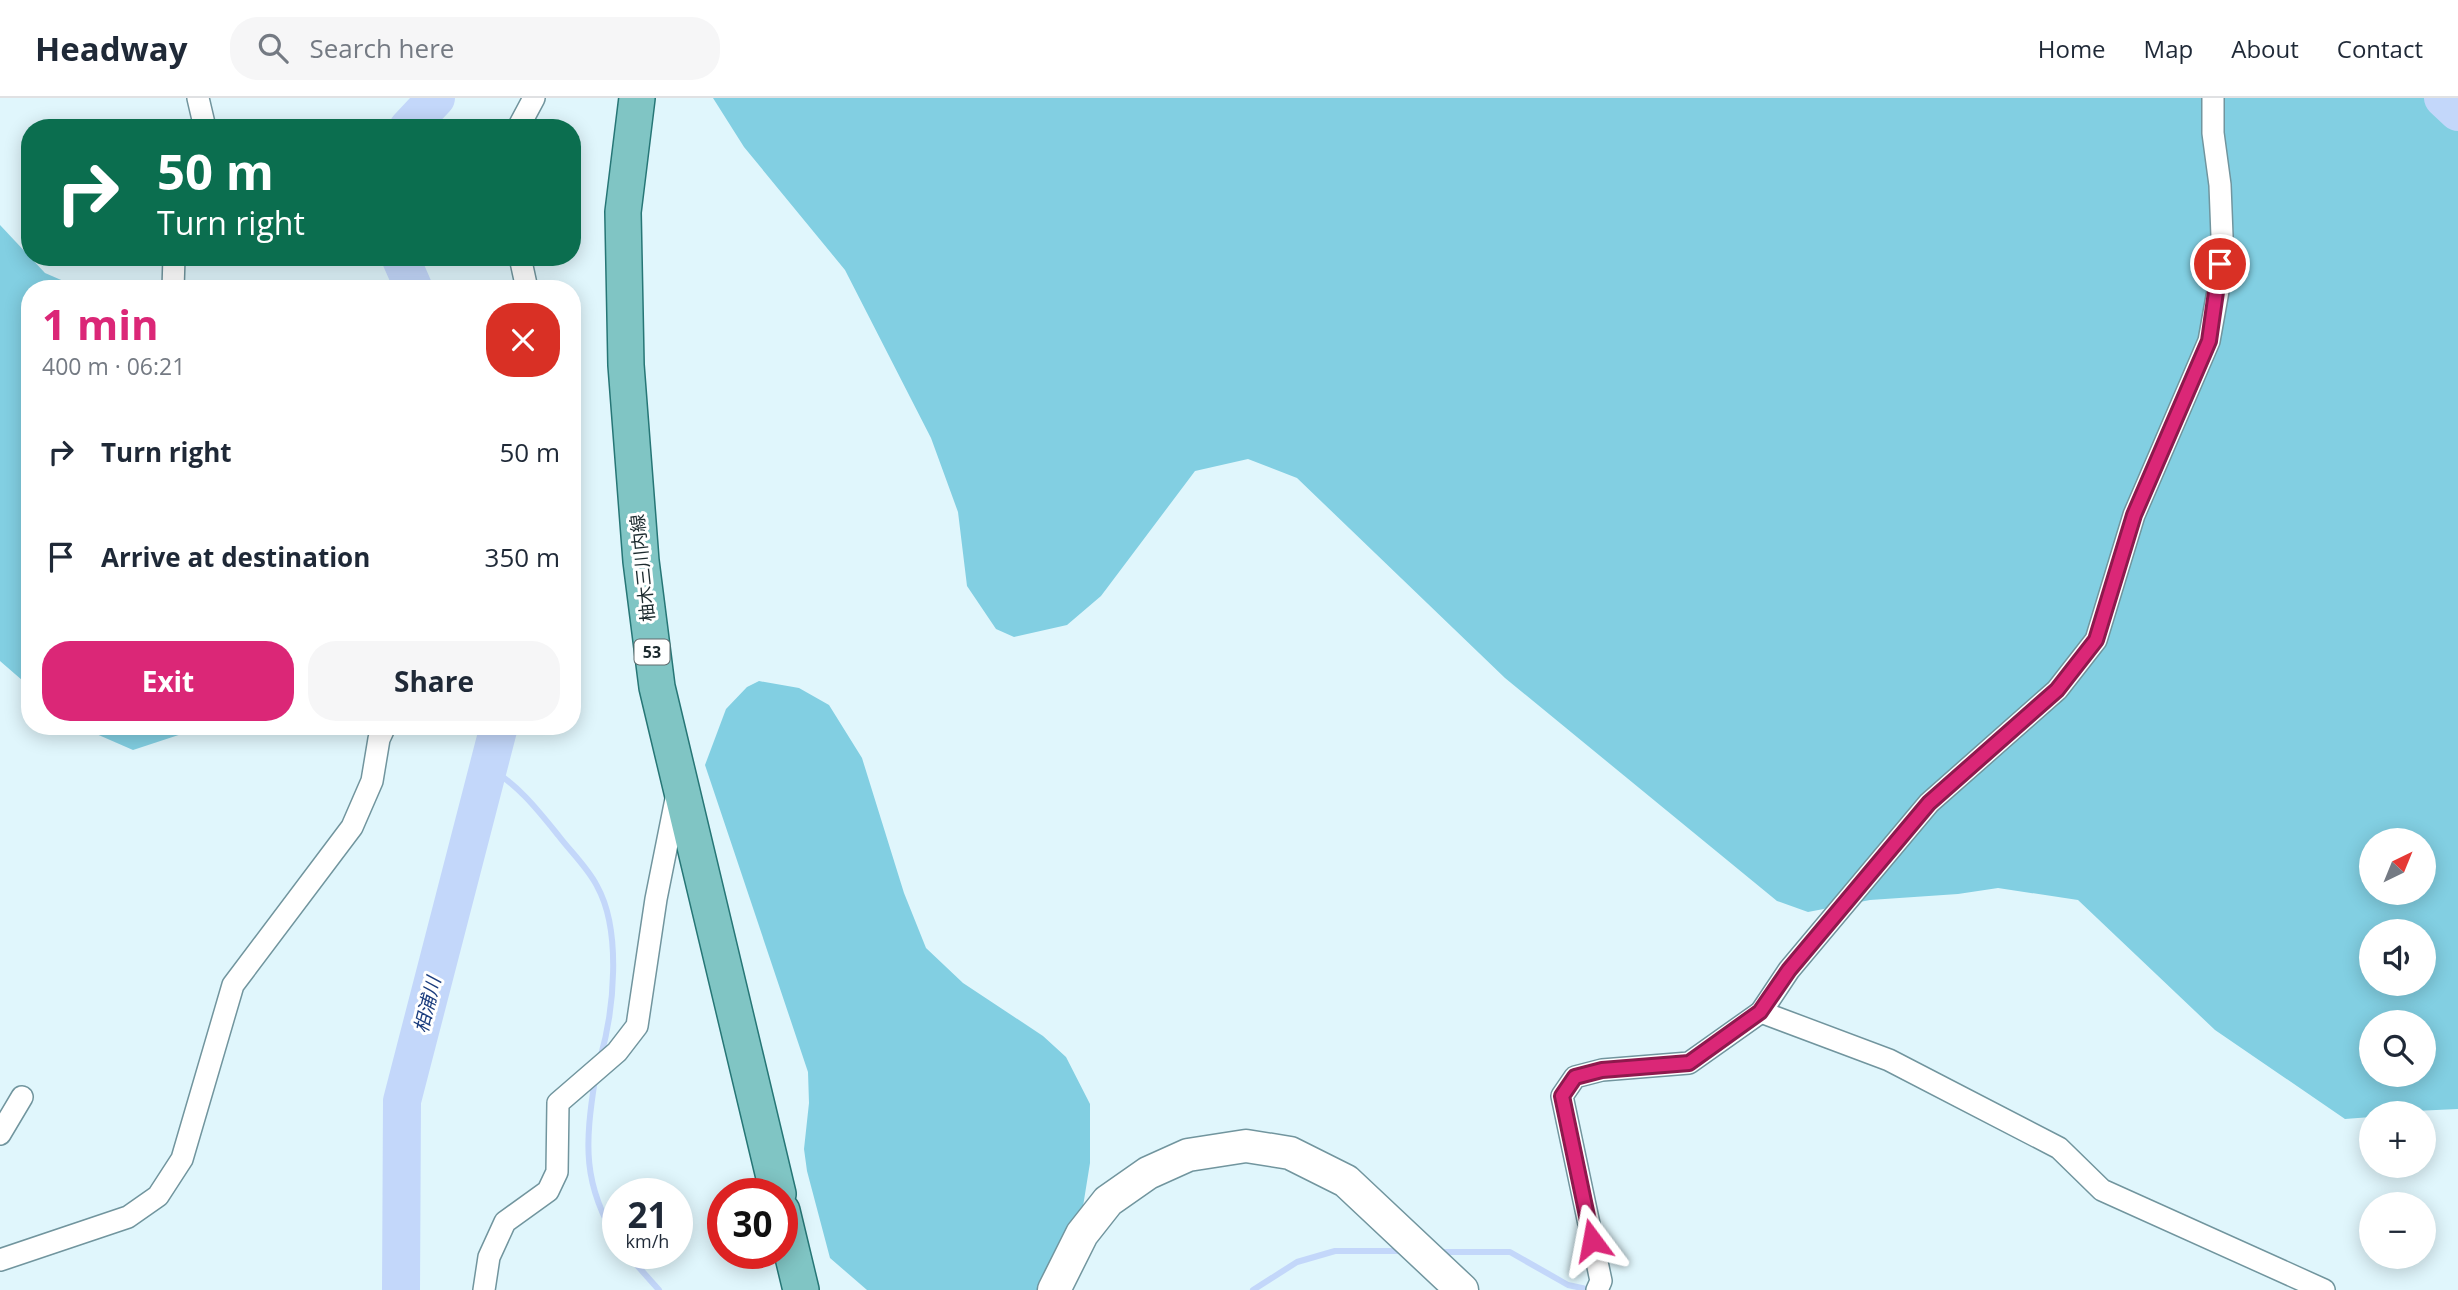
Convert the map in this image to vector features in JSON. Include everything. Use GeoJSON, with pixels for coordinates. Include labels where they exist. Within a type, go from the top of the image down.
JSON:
{"type":"FeatureCollection","features":[{"type":"Feature","properties":{"kind":"main road","name":"柚木三川内線"},"geometry":{"type":"LineString","coordinates":[[637,98],[624,212],[626,365],[641,561],[657,687],[774,1178]]}},
{"type":"Feature","properties":{"kind":"main road"},"geometry":{"type":"LineString","coordinates":[[796,1269],[801,1290]]}},
{"type":"Feature","properties":{"kind":"street"},"geometry":{"type":"LineString","coordinates":[[198,98],[203,119]]}},
{"type":"Feature","properties":{"kind":"street"},"geometry":{"type":"LineString","coordinates":[[523,119],[534,98]]}},
{"type":"Feature","properties":{"kind":"street"},"geometry":{"type":"LineString","coordinates":[[1598,1290],[1601,1281],[1562,1096],[1575,1077],[1602,1070],[1689,1063],[1760,1012],[1789,970],[1929,803],[2057,690],[2096,640],[2134,515],[2209,341],[2218,291],[2222,236],[2220,185],[2213,133],[2214,98]]}},
{"type":"Feature","properties":{"kind":"street"},"geometry":{"type":"LineString","coordinates":[[0,1260],[128,1217],[158,1196],[182,1159],[233,985],[352,828],[372,781],[378,735]]}},
{"type":"Feature","properties":{"kind":"street"},"geometry":{"type":"LineString","coordinates":[[484,1290],[489,1257],[505,1222],[548,1191],[557,1172],[558,1103],[617,1052],[637,1026],[656,899],[680,782]]}},
{"type":"Feature","properties":{"kind":"street"},"geometry":{"type":"LineString","coordinates":[[1760,1012],[1889,1060],[2059,1149],[2102,1191],[2324,1290]]}},
{"type":"Feature","properties":{"kind":"street"},"geometry":{"type":"LineString","coordinates":[[0,1134],[22,1097]]}},
{"type":"Feature","properties":{"kind":"street"},"geometry":{"type":"LineString","coordinates":[[1054,1290],[1082,1234],[1108,1201],[1148,1173],[1188,1155],[1246,1146],[1290,1153],[1346,1181],[1462,1290]]}},
{"type":"Feature","properties":{"kind":"shaded area"},"geometry":{"type":"Polygon","coordinates":[[[713,98],[2458,98],[2458,1109],[2436,1110],[2436,1101],[2359,1101],[2359,1118],[2345,1119],[2215,1030],[2078,900],[1998,888],[1958,894],[1870,900],[1808,912],[1777,901],[1505,678],[1297,478],[1248,459],[1195,471],[1101,596],[1067,625],[1014,637],[996,629],[967,586],[958,512],[931,438],[845,270],[744,147],[713,98]]]}},
{"type":"Feature","properties":{"kind":"shaded area"},"geometry":{"type":"Polygon","coordinates":[[[0,225],[21,247],[21,266],[38,266],[45,273],[61,280],[21,280],[21,679],[0,661],[0,225]]]}},
{"type":"Feature","properties":{"kind":"shaded area"},"geometry":{"type":"Polygon","coordinates":[[[759,681],[799,688],[829,705],[862,758],[904,893],[926,948],[963,983],[1043,1036],[1066,1057],[1090,1104],[1090,1163],[1080,1225],[1043,1290],[867,1290],[830,1258],[807,1171],[804,1149],[809,1103],[808,1072],[705,765],[726,709],[747,687],[759,681]]]}},
{"type":"Feature","properties":{"kind":"shaded area"},"geometry":{"type":"Polygon","coordinates":[[[99,735],[179,735],[133,750],[99,735]]]}},
{"type":"Feature","properties":{"kind":"waterway","name":"相浦川"},"geometry":{"type":"LineString","coordinates":[[416,119],[436,98]]}},
{"type":"Feature","properties":{"kind":"waterway"},"geometry":{"type":"LineString","coordinates":[[2443,98],[2458,112]]}},
{"type":"Feature","properties":{"kind":"waterway","name":"相浦川"},"geometry":{"type":"LineString","coordinates":[[404,266],[410,280]]}},
{"type":"Feature","properties":{"kind":"waterway","name":"相浦川"},"geometry":{"type":"LineString","coordinates":[[401,1290],[402,1101],[497,735]]}},
{"type":"Feature","properties":{"kind":"waterway"},"geometry":{"type":"LineString","coordinates":[[490,768],[519,790],[543,816],[589,873],[605,904],[613,948],[613,971],[609,1018],[600,1059]]}},
{"type":"Feature","properties":{"kind":"waterway"},"geometry":{"type":"LineString","coordinates":[[595,1079],[589,1124],[589,1163],[602,1211]]}},
{"type":"Feature","properties":{"kind":"waterway"},"geometry":{"type":"LineString","coordinates":[[1253,1290],[1297,1262],[1335,1251],[1406,1251]]}},
{"type":"Feature","properties":{"kind":"waterway"},"geometry":{"type":"LineString","coordinates":[[1438,1252],[1510,1252],[1568,1285],[1591,1290]]}},
{"type":"Feature","properties":{"kind":"waterway"},"geometry":{"type":"LineString","coordinates":[[640,1269],[659,1290]]}},
{"type":"Feature","properties":{"kind":"route"},"geometry":{"type":"LineString","coordinates":[[1592,1240],[1562,1096],[1575,1077],[1602,1070],[1689,1063],[1760,1012],[1789,970],[1929,803],[2057,690],[2096,640],[2134,515],[2209,341],[2220,264]]}}]}
